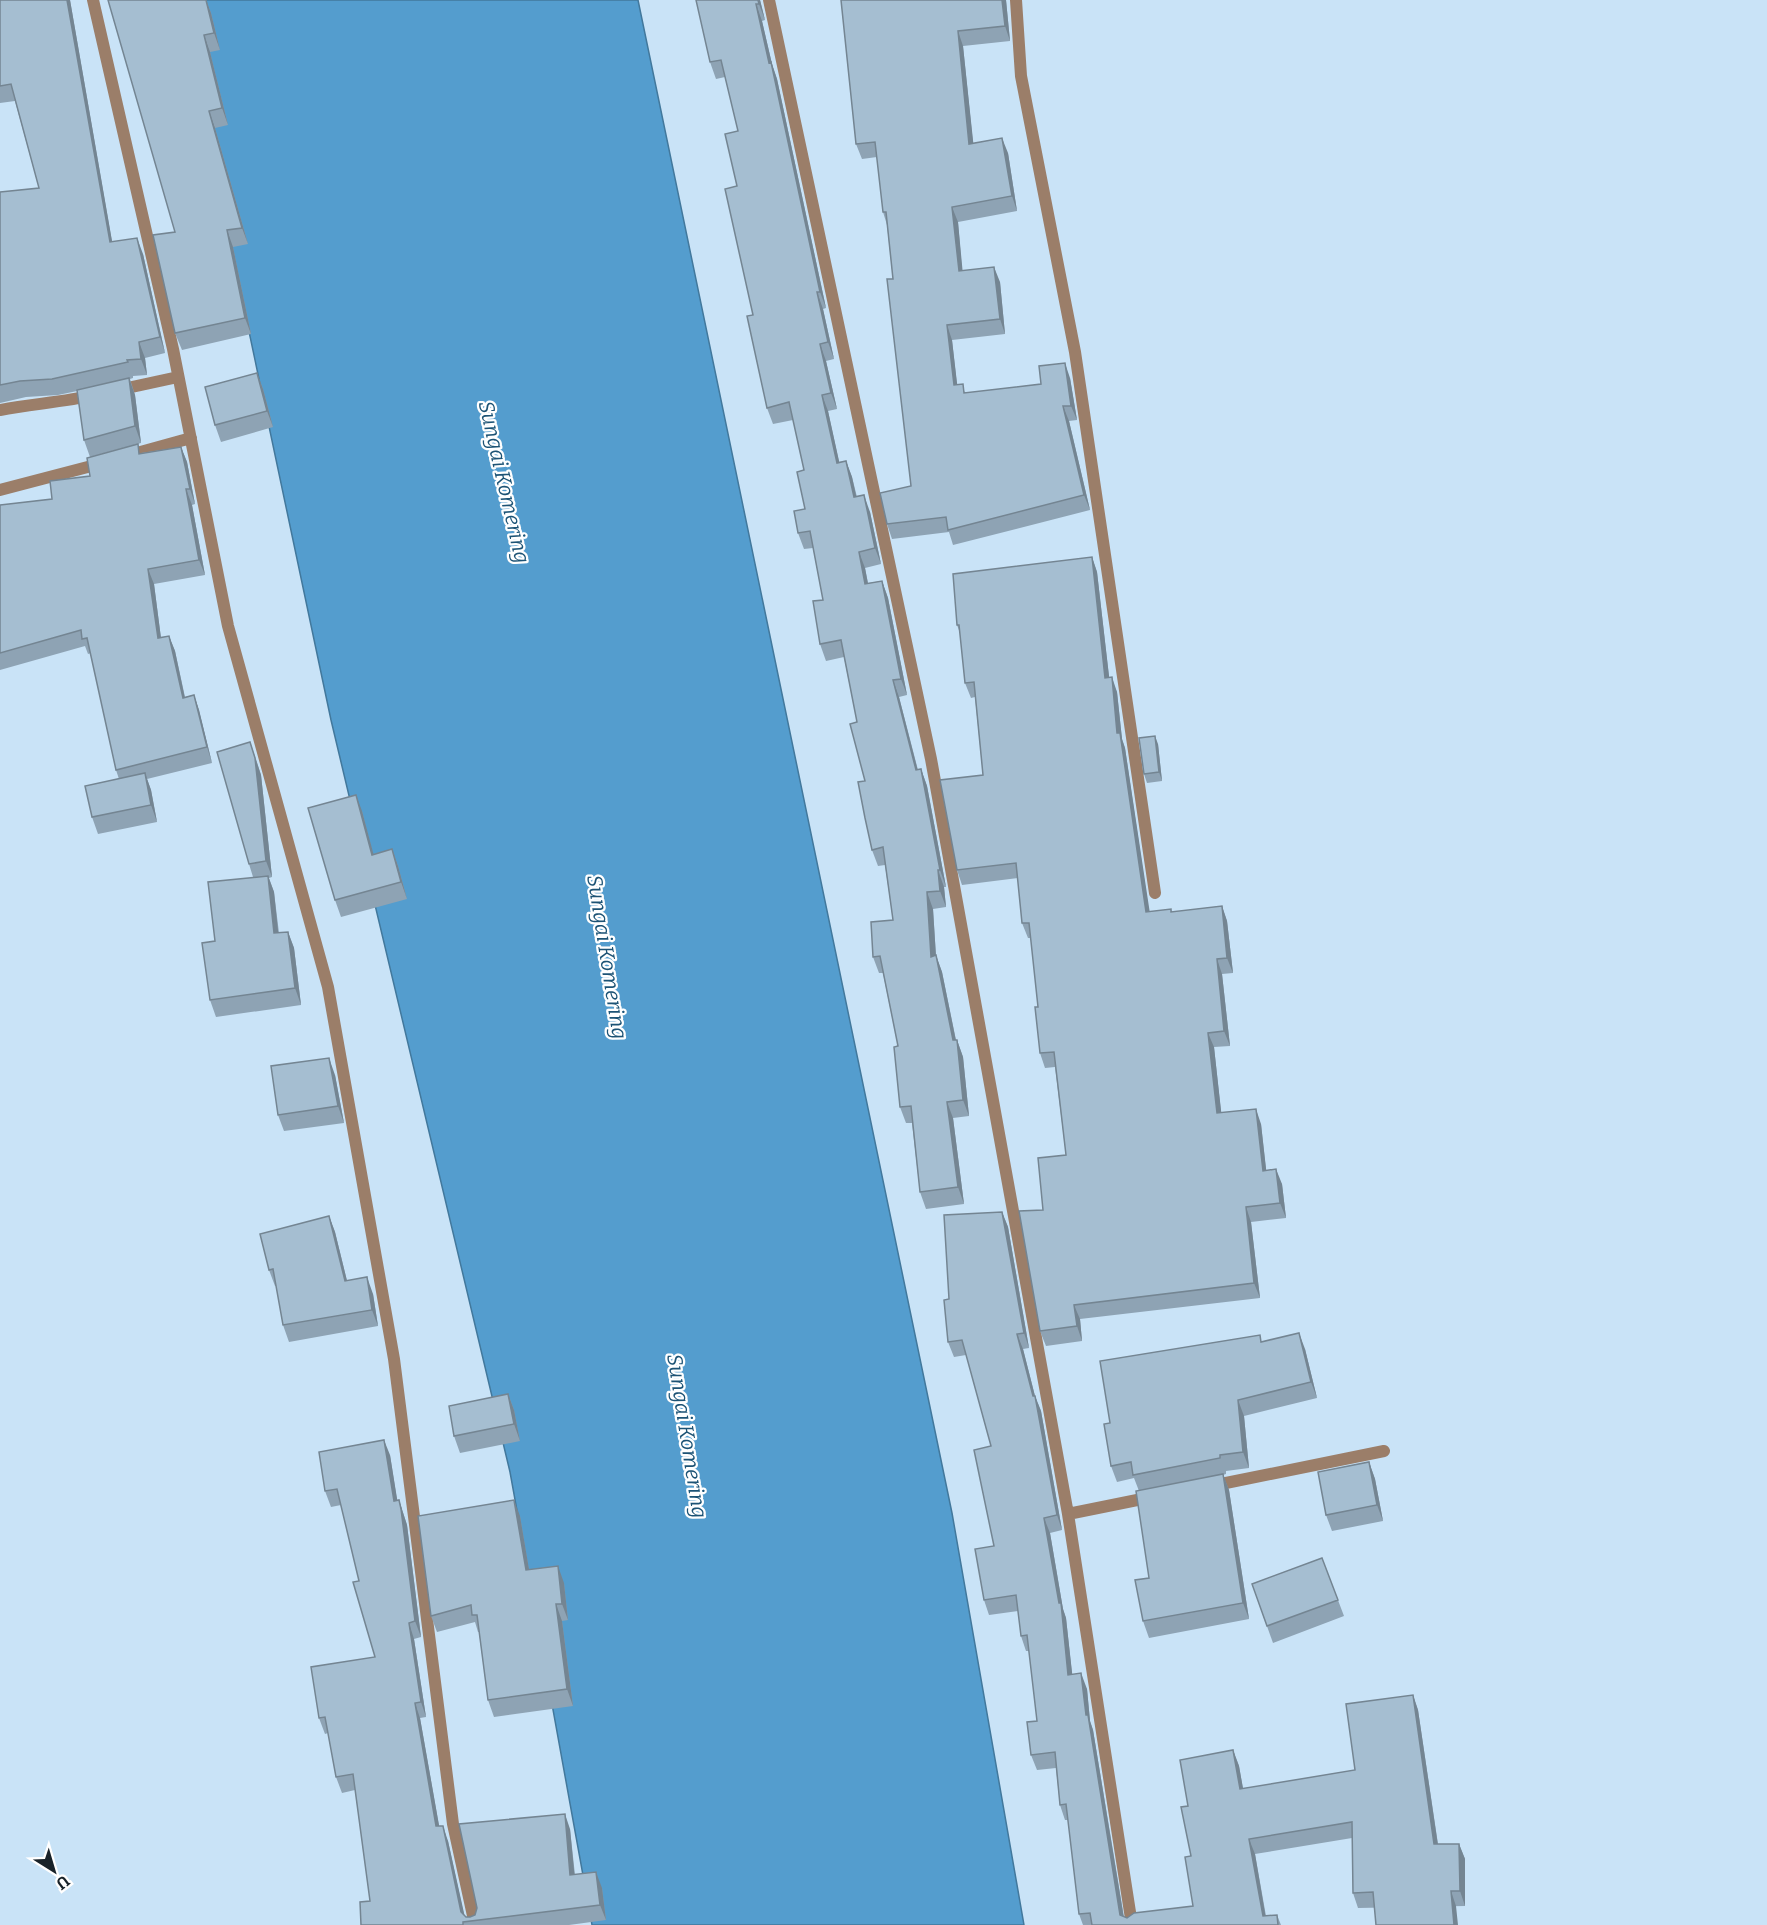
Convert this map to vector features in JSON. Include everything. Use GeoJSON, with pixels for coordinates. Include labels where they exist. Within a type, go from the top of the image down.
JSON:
{"type":"FeatureCollection","features":[{"type":"Feature","properties":{"kind":"street"},"geometry":{"type":"LineString","coordinates":[[93,0],[178,377],[228,626],[328,987],[394,1359],[453,1824],[475,1925]]}},
{"type":"Feature","properties":{"kind":"street"},"geometry":{"type":"LineString","coordinates":[[769,0],[931,759],[1068,1514],[1132,1925]]}},
{"type":"Feature","properties":{"kind":"street"},"geometry":{"type":"LineString","coordinates":[[1016,0],[1021,76],[1075,352],[1155,893]]}},
{"type":"Feature","properties":{"kind":"street"},"geometry":{"type":"LineString","coordinates":[[0,410],[59,403],[178,377]]}},
{"type":"Feature","properties":{"kind":"street"},"geometry":{"type":"LineString","coordinates":[[0,490],[191,438]]}},
{"type":"Feature","properties":{"kind":"street"},"geometry":{"type":"LineString","coordinates":[[1197,1488],[1384,1451]]}},
{"type":"Feature","properties":{"kind":"street"},"geometry":{"type":"LineString","coordinates":[[1068,1514],[1162,1495]]}},
{"type":"Feature","properties":{"kind":"water","name":"Sungai Komering"},"geometry":{"type":"Polygon","coordinates":[[[179,0],[638,0],[952,1513],[1024,1925],[592,1925],[510,1472],[331,720],[179,0]]]}},
{"type":"Feature","properties":{"kind":"building"},"geometry":{"type":"Polygon","coordinates":[[[0,0],[67,0],[110,242],[137,238],[160,337],[139,342],[141,359],[127,360],[128,362],[52,379],[0,385],[0,192],[39,188],[11,84],[0,86],[0,0]]]}},
{"type":"Feature","properties":{"kind":"building"},"geometry":{"type":"Polygon","coordinates":[[[108,0],[206,0],[214,33],[204,35],[222,108],[209,111],[242,228],[227,230],[245,318],[175,333],[153,235],[175,232],[108,0]]]}},
{"type":"Feature","properties":{"kind":"building"},"geometry":{"type":"Polygon","coordinates":[[[696,0],[758,0],[759,4],[756,4],[769,63],[771,62],[820,292],[817,292],[828,342],[820,344],[831,393],[822,395],[837,463],[846,461],[854,497],[864,495],[875,548],[859,552],[865,584],[882,581],[901,679],[893,680],[916,770],[921,769],[940,870],[938,870],[940,891],[927,892],[931,957],[936,955],[953,1040],[957,1040],[963,1100],[947,1102],[958,1187],[920,1192],[911,1106],[900,1107],[894,1047],[898,1046],[880,956],[873,957],[871,922],[893,920],[883,847],[872,850],[865,818],[858,782],[865,781],[850,724],[857,722],[841,640],[820,644],[813,601],[823,600],[810,531],[798,533],[794,511],[805,509],[797,472],[804,470],[789,402],[767,408],[747,316],[753,315],[725,189],[737,186],[725,134],[738,131],[721,60],[710,62],[696,0]]]}},
{"type":"Feature","properties":{"kind":"building"},"geometry":{"type":"Polygon","coordinates":[[[841,0],[1002,0],[1005,26],[958,31],[969,144],[1002,138],[1012,196],[952,207],[959,271],[994,267],[1000,319],[947,325],[954,385],[963,384],[964,393],[1041,384],[1039,366],[1065,363],[1071,406],[1063,406],[1084,495],[948,530],[946,517],[887,524],[880,493],[911,486],[887,279],[893,279],[875,142],[856,144],[841,0]]]}},
{"type":"Feature","properties":{"kind":"building"},"geometry":{"type":"Polygon","coordinates":[[[257,373],[267,411],[215,425],[205,387],[257,373]]]}},
{"type":"Feature","properties":{"kind":"building"},"geometry":{"type":"Polygon","coordinates":[[[129,378],[135,426],[84,440],[77,390],[129,378]]]}},
{"type":"Feature","properties":{"kind":"building"},"geometry":{"type":"Polygon","coordinates":[[[138,444],[139,454],[181,447],[190,489],[186,489],[199,560],[148,569],[158,638],[169,636],[183,698],[194,695],[207,747],[116,770],[87,638],[82,639],[81,630],[0,653],[0,505],[52,499],[50,481],[90,476],[87,458],[138,444]]]}},
{"type":"Feature","properties":{"kind":"building"},"geometry":{"type":"Polygon","coordinates":[[[1092,557],[1105,678],[1112,677],[1117,733],[1120,733],[1146,912],[1171,909],[1171,912],[1222,906],[1227,958],[1217,959],[1224,1031],[1208,1033],[1217,1113],[1256,1109],[1263,1171],[1276,1169],[1280,1203],[1246,1207],[1254,1283],[1074,1305],[1077,1326],[1040,1331],[1019,1211],[1043,1210],[1038,1158],[1066,1155],[1054,1052],[1040,1053],[1035,1007],[1038,1007],[1029,923],[1022,923],[1016,863],[957,870],[940,780],[983,775],[974,682],[965,683],[953,574],[1092,557]]]}},
{"type":"Feature","properties":{"kind":"building"},"geometry":{"type":"Polygon","coordinates":[[[1155,736],[1159,772],[1144,774],[1139,738],[1155,736]]]}},
{"type":"Feature","properties":{"kind":"building"},"geometry":{"type":"Polygon","coordinates":[[[250,742],[255,758],[266,861],[249,864],[217,752],[250,742]]]}},
{"type":"Feature","properties":{"kind":"building"},"geometry":{"type":"Polygon","coordinates":[[[145,773],[151,805],[92,817],[85,786],[145,773]]]}},
{"type":"Feature","properties":{"kind":"building"},"geometry":{"type":"Polygon","coordinates":[[[356,795],[372,855],[392,849],[401,882],[335,900],[308,808],[356,795]]]}},
{"type":"Feature","properties":{"kind":"building"},"geometry":{"type":"Polygon","coordinates":[[[268,876],[274,933],[288,932],[295,988],[210,1000],[202,943],[215,941],[208,882],[268,876]]]}},
{"type":"Feature","properties":{"kind":"building"},"geometry":{"type":"Polygon","coordinates":[[[329,1058],[338,1106],[278,1115],[271,1066],[329,1058]]]}},
{"type":"Feature","properties":{"kind":"building"},"geometry":{"type":"Polygon","coordinates":[[[1002,1212],[1024,1333],[1017,1334],[1033,1396],[1035,1396],[1057,1515],[1044,1518],[1059,1603],[1061,1603],[1068,1675],[1081,1673],[1120,1915],[1127,1918],[1134,1913],[1193,1906],[1185,1857],[1191,1856],[1181,1807],[1188,1806],[1180,1760],[1233,1750],[1240,1789],[1355,1770],[1346,1704],[1413,1695],[1434,1844],[1459,1844],[1460,1891],[1451,1891],[1454,1925],[1376,1925],[1373,1892],[1353,1893],[1352,1822],[1249,1839],[1263,1916],[1277,1915],[1278,1925],[1092,1925],[1090,1913],[1079,1914],[1066,1804],[1060,1805],[1055,1752],[1031,1755],[1027,1722],[1037,1721],[1027,1635],[1021,1636],[1016,1595],[984,1600],[975,1549],[994,1546],[974,1450],[991,1446],[962,1340],[948,1342],[944,1300],[949,1299],[944,1215],[1002,1212]]]}},
{"type":"Feature","properties":{"kind":"building"},"geometry":{"type":"Polygon","coordinates":[[[329,1216],[345,1281],[367,1277],[372,1310],[283,1325],[273,1269],[269,1270],[260,1234],[329,1216]]]}},
{"type":"Feature","properties":{"kind":"building"},"geometry":{"type":"Polygon","coordinates":[[[1299,1333],[1311,1382],[1238,1400],[1243,1452],[1133,1475],[1131,1462],[1111,1466],[1104,1424],[1110,1423],[1100,1361],[1260,1335],[1261,1342],[1299,1333]]]}},
{"type":"Feature","properties":{"kind":"building"},"geometry":{"type":"Polygon","coordinates":[[[508,1394],[514,1424],[454,1436],[449,1406],[508,1394]]]}},
{"type":"Feature","properties":{"kind":"building"},"geometry":{"type":"Polygon","coordinates":[[[384,1440],[394,1501],[399,1500],[401,1509],[415,1621],[409,1623],[421,1702],[415,1703],[436,1826],[443,1826],[461,1912],[466,1917],[470,1917],[475,1915],[477,1908],[459,1824],[565,1814],[570,1875],[596,1872],[600,1905],[463,1922],[463,1925],[361,1925],[360,1902],[370,1901],[353,1774],[336,1777],[325,1717],[319,1718],[311,1667],[375,1657],[353,1582],[359,1581],[337,1489],[325,1491],[319,1452],[384,1440]]]}},
{"type":"Feature","properties":{"kind":"building"},"geometry":{"type":"Polygon","coordinates":[[[1369,1462],[1377,1505],[1326,1515],[1318,1472],[1369,1462]]]}},
{"type":"Feature","properties":{"kind":"building"},"geometry":{"type":"Polygon","coordinates":[[[1223,1474],[1243,1603],[1143,1621],[1135,1580],[1149,1578],[1136,1491],[1223,1474]]]}},
{"type":"Feature","properties":{"kind":"building"},"geometry":{"type":"Polygon","coordinates":[[[514,1500],[526,1570],[558,1566],[562,1604],[556,1604],[567,1689],[488,1700],[477,1615],[472,1615],[471,1605],[431,1616],[418,1516],[514,1500]]]}},
{"type":"Feature","properties":{"kind":"building"},"geometry":{"type":"Polygon","coordinates":[[[1322,1558],[1338,1600],[1267,1626],[1252,1584],[1322,1558]]]}}]}
